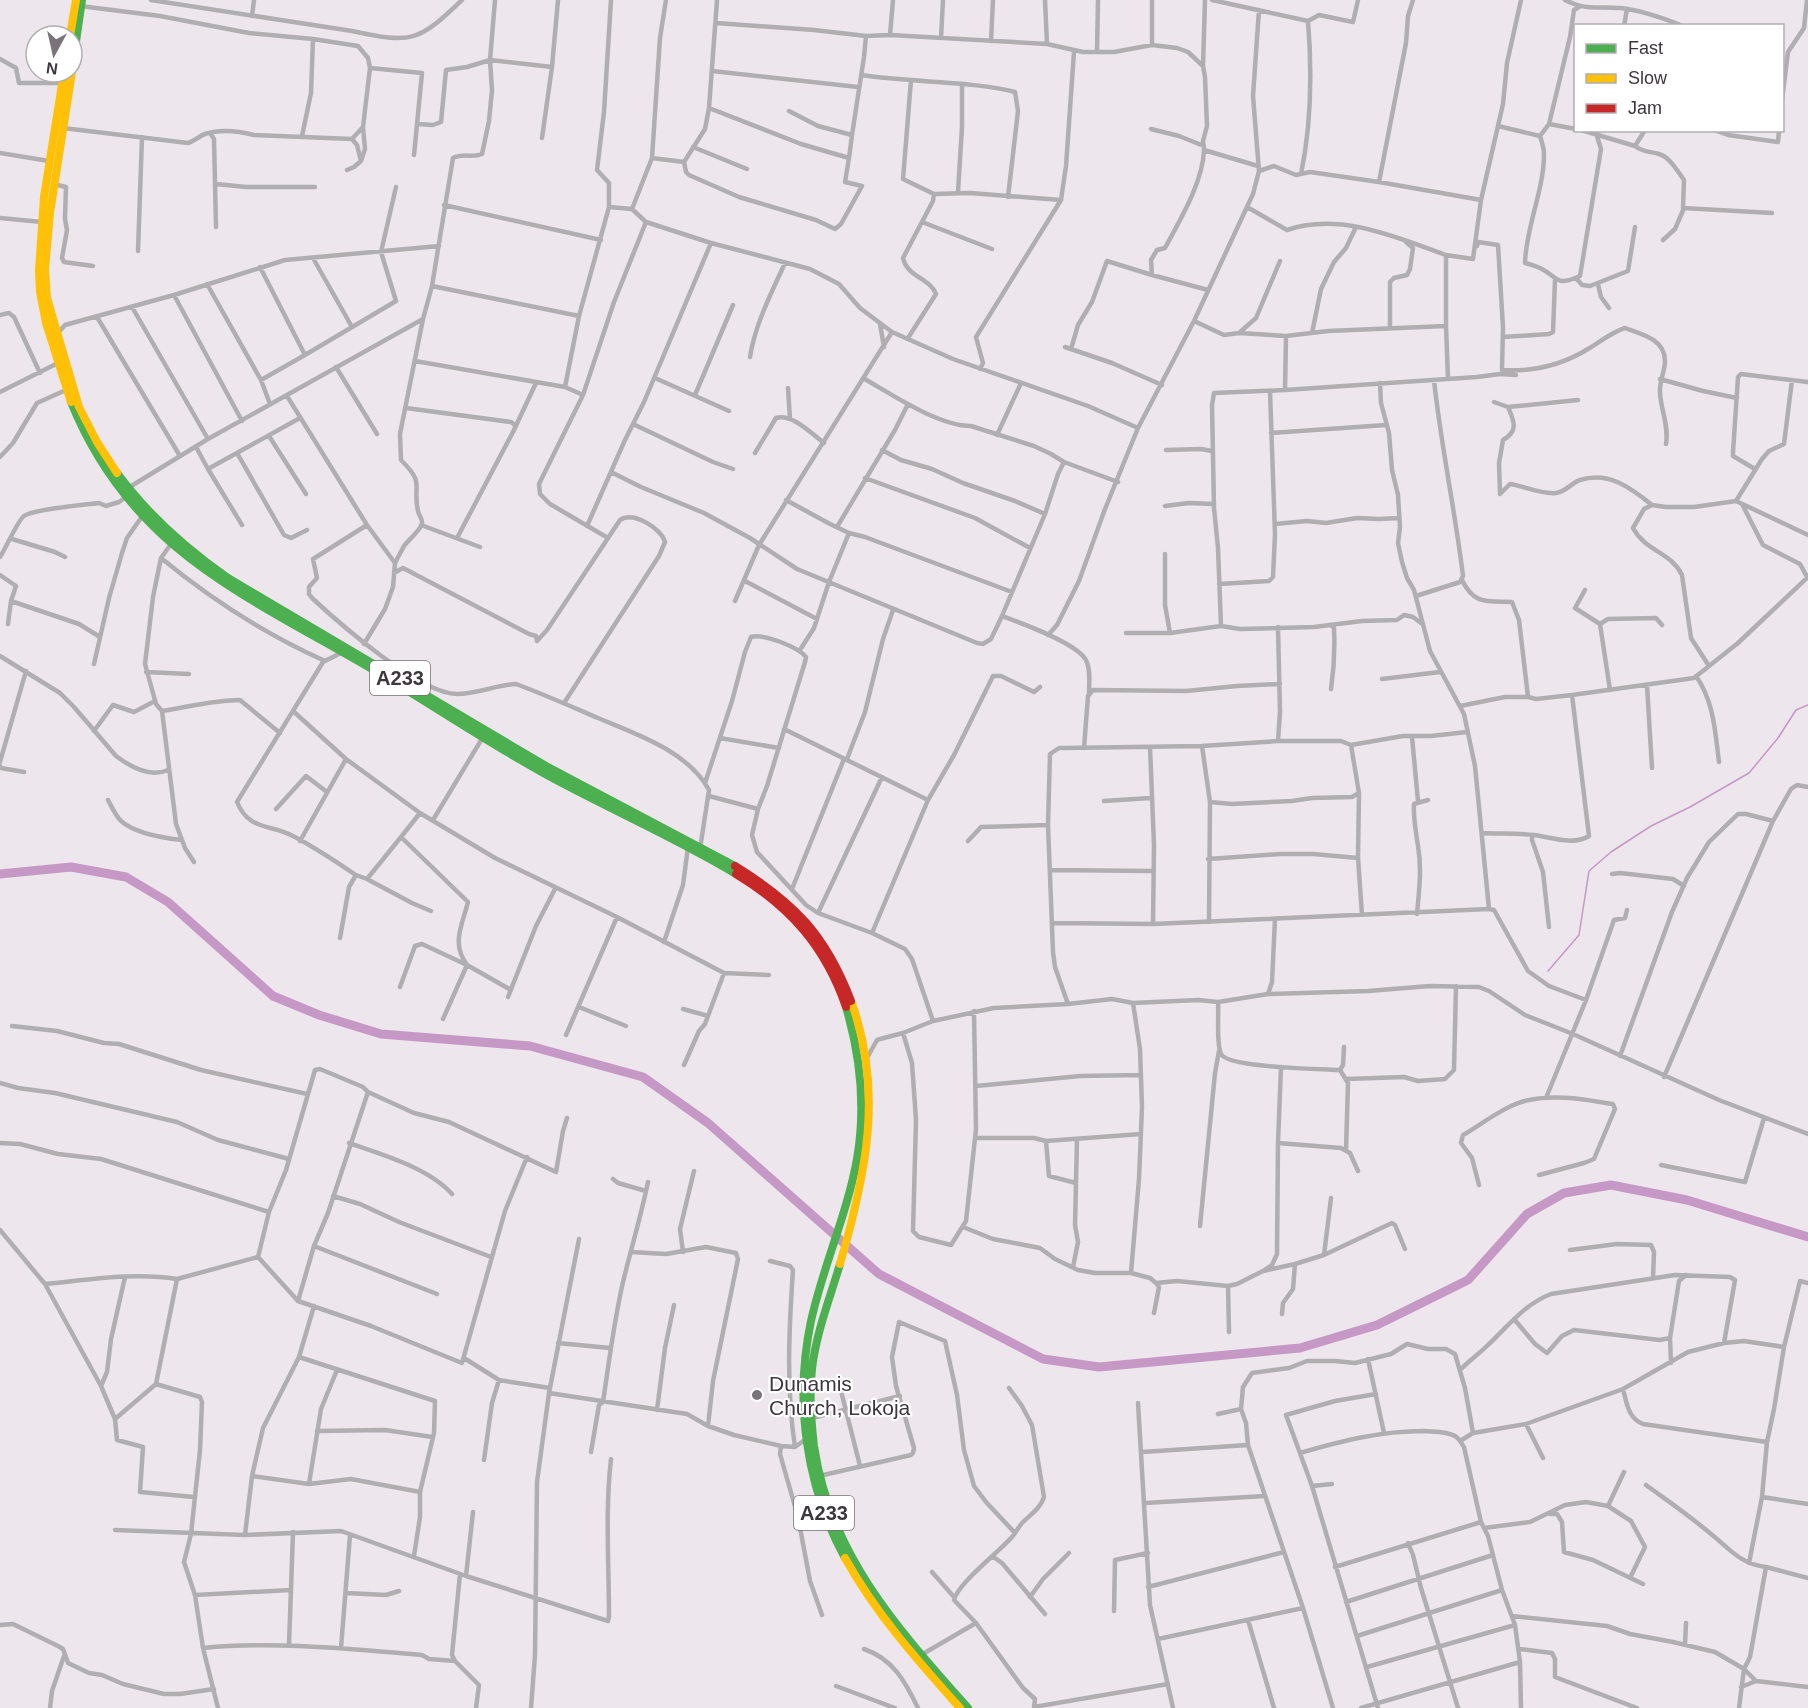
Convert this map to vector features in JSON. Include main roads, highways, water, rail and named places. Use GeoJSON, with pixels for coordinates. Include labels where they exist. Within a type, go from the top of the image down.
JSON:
{"type":"FeatureCollection","features":[{"type":"Feature","properties":{"kind":"highway"},"geometry":{"type":"LineString","coordinates":[[74,24],[80,2]]}},
{"type":"Feature","properties":{"kind":"highway","name":"A233"},"geometry":{"type":"LineString","coordinates":[[77,24],[80,2]]}},
{"type":"Feature","properties":{"kind":"highway","name":"A233"},"geometry":{"type":"LineString","coordinates":[[63,84],[63,128],[52,184],[45,272],[48,307],[55,320],[70,383],[83,417],[102,453],[143,515],[171,544],[224,584],[567,777],[755,879],[780,896],[804,918],[823,943],[839,970],[855,1013],[867,1059],[871,1108],[869,1144],[858,1202],[813,1358],[811,1401],[819,1476],[850,1563],[877,1601],[968,1708]]}},
{"type":"Feature","properties":{"kind":"highway","name":"A233"},"geometry":{"type":"LineString","coordinates":[[68,84],[49,161],[38,275],[42,310],[66,390],[78,420],[97,456],[127,492],[205,563],[565,785],[688,847],[700,850],[744,879],[789,913],[816,947],[832,975],[846,1006],[857,1047],[863,1109],[857,1160],[811,1323],[806,1356],[804,1400],[806,1439],[812,1473],[822,1506],[865,1595],[885,1622],[960,1708]]}},
{"type":"Feature","properties":{"kind":"waterway"},"geometry":{"type":"LineString","coordinates":[[1548,971],[1579,935],[1589,871],[1611,852],[1651,826],[1690,807],[1749,773],[1778,738],[1796,710],[1808,705]]}},
{"type":"Feature","properties":{"kind":"waterway"},"geometry":{"type":"LineString","coordinates":[[0,874],[71,867],[126,877],[168,902],[273,996],[319,1015],[381,1034],[530,1046],[643,1077],[708,1123],[879,1274],[1043,1359],[1099,1367],[1300,1348],[1377,1325],[1468,1280],[1527,1214],[1564,1193],[1611,1185],[1687,1200],[1808,1237]]}},
{"type":"Feature","properties":{"kind":"place","name":"Dunamis Church, Lokoja"},"geometry":{"type":"Point","coordinates":[757,1395]}}]}
